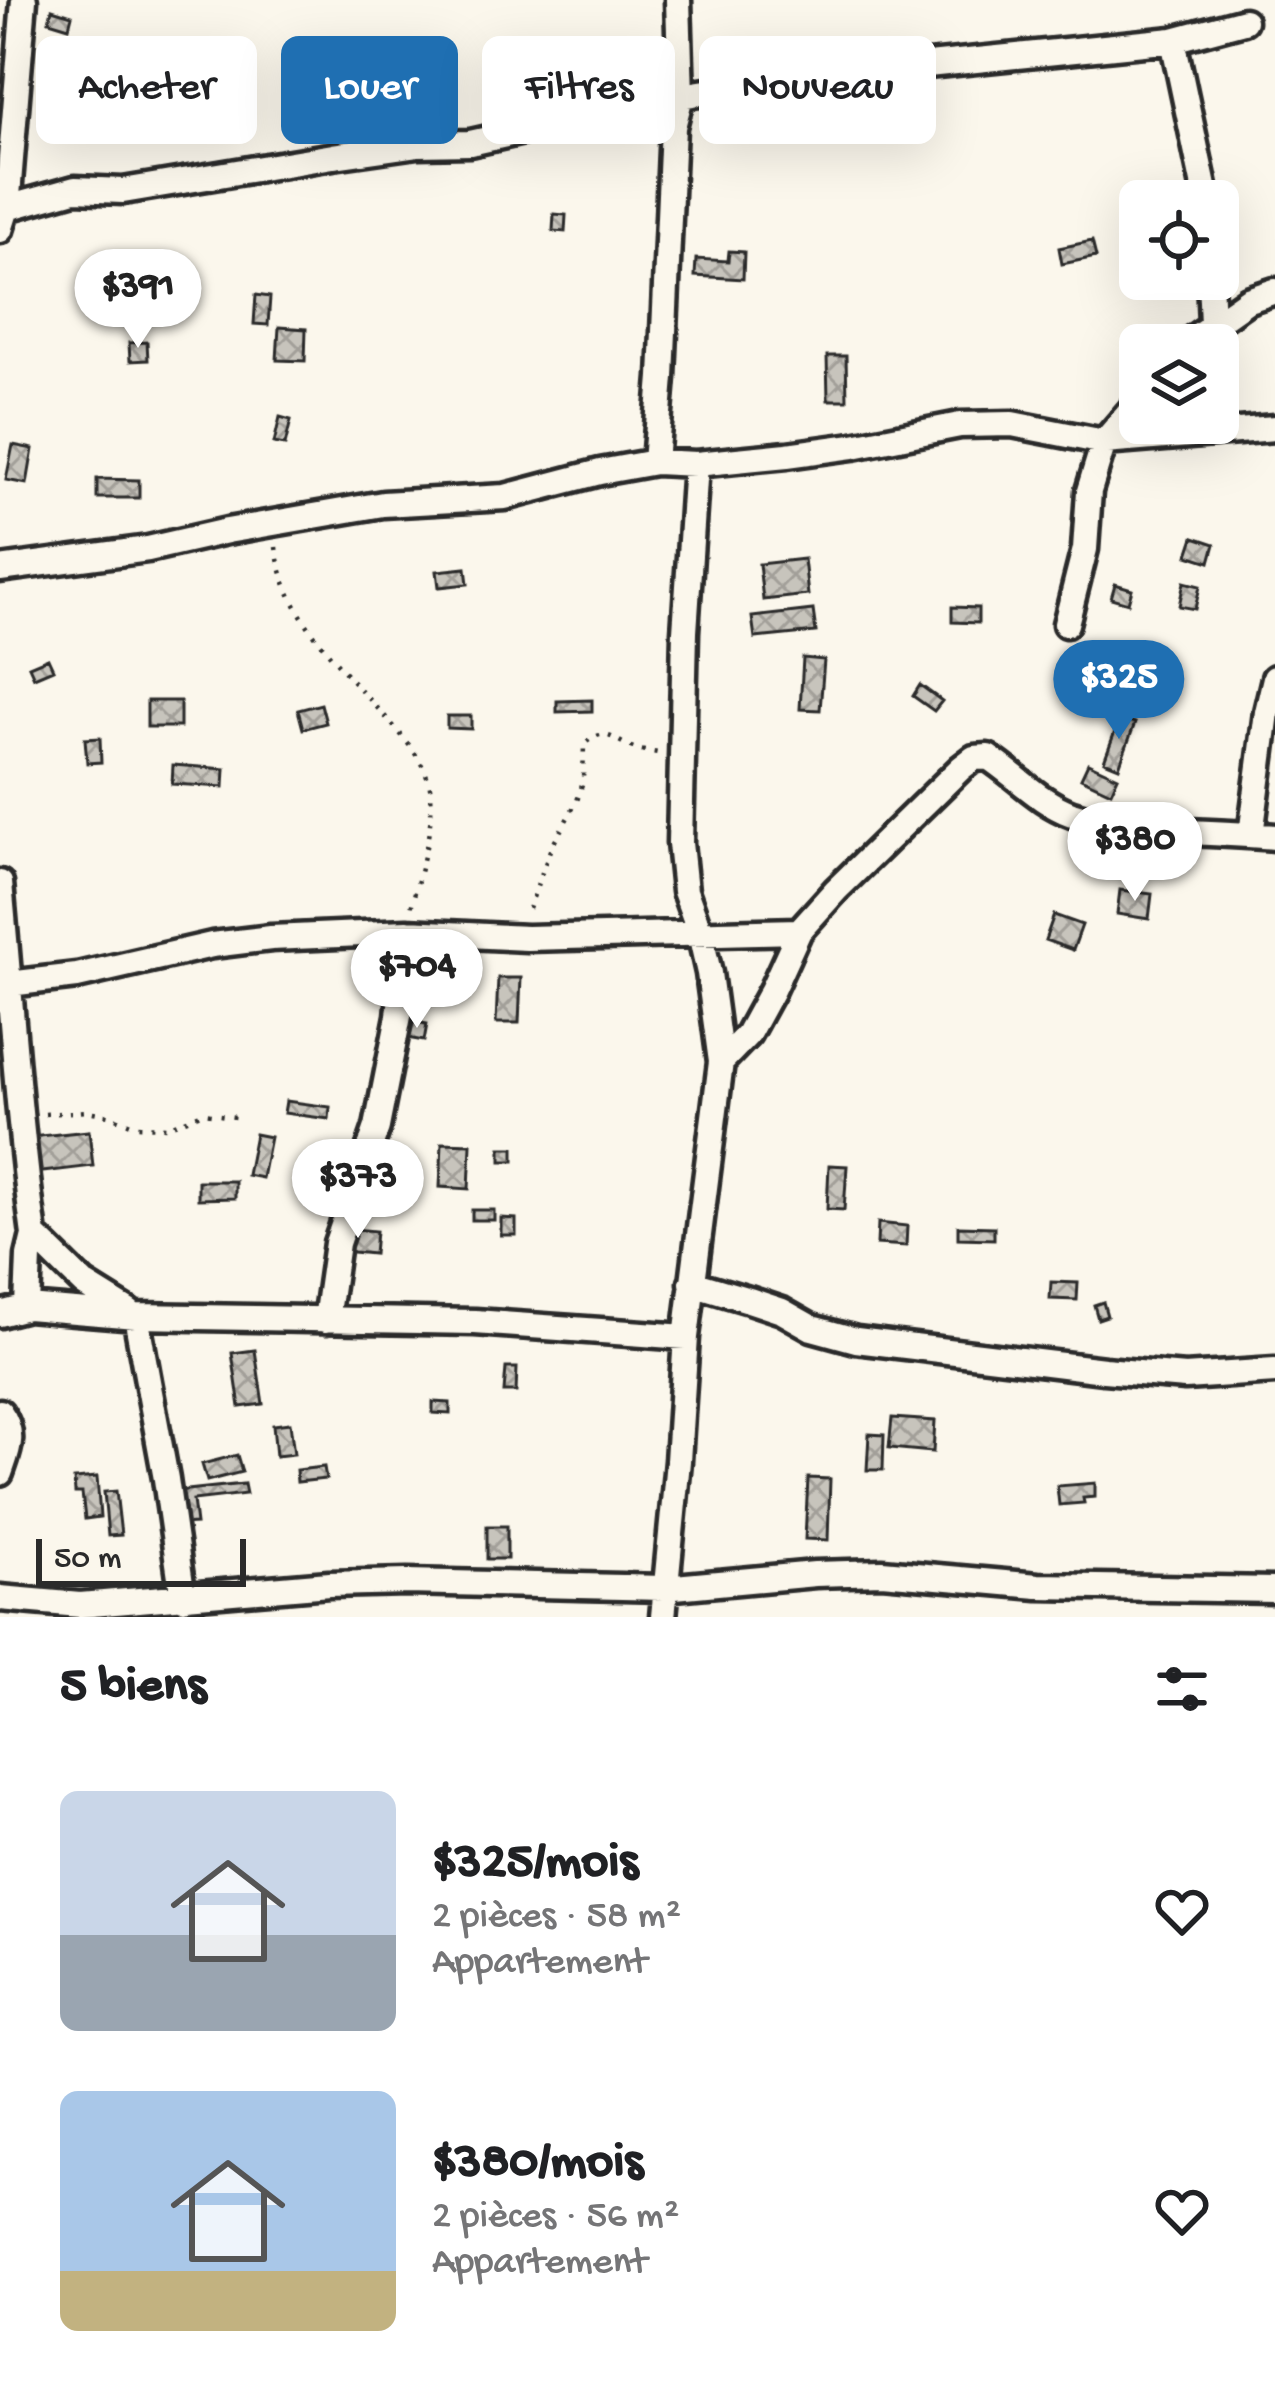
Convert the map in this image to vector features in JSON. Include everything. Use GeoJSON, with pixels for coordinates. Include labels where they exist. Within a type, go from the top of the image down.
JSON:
{"type":"FeatureCollection","features":[{"type":"Feature","properties":{"kind":"street"},"geometry":{"type":"LineString","coordinates":[[24,0],[2,215],[75,188],[123,191],[333,155],[470,142],[682,96],[781,80],[1173,40],[1244,20]]}},
{"type":"Feature","properties":{"kind":"street"},"geometry":{"type":"LineString","coordinates":[[655,462],[673,127],[682,96],[678,0]]}},
{"type":"Feature","properties":{"kind":"street"},"geometry":{"type":"LineString","coordinates":[[1173,40],[1203,180]]}},
{"type":"Feature","properties":{"kind":"street"},"geometry":{"type":"LineString","coordinates":[[1212,324],[1248,300],[1275,292]]}},
{"type":"Feature","properties":{"kind":"street"},"geometry":{"type":"LineString","coordinates":[[1211,300],[1212,324]]}},
{"type":"Feature","properties":{"kind":"street"},"geometry":{"type":"LineString","coordinates":[[0,569],[148,549],[383,504],[505,497],[655,462],[696,464],[853,446],[960,425],[1012,424],[1104,442],[1275,428]]}},
{"type":"Feature","properties":{"kind":"street"},"geometry":{"type":"LineString","coordinates":[[1066,624],[1085,549],[1090,491],[1104,442],[1119,424]]}},
{"type":"Feature","properties":{"kind":"street"},"geometry":{"type":"LineString","coordinates":[[663,1617],[686,1337],[721,1062],[700,933],[685,891],[680,843],[696,464]]}},
{"type":"Feature","properties":{"kind":"street"},"geometry":{"type":"LineString","coordinates":[[721,1062],[748,1034],[799,931],[974,758],[988,757],[1034,794],[1071,813],[1124,825],[1263,836],[1268,712],[1275,678]]}},
{"type":"Feature","properties":{"kind":"street"},"geometry":{"type":"LineString","coordinates":[[0,883],[3,985],[34,1235],[27,1307]]}},
{"type":"Feature","properties":{"kind":"street"},"geometry":{"type":"LineString","coordinates":[[3,985],[77,976],[212,945],[271,938],[407,932],[527,938],[799,931]]}},
{"type":"Feature","properties":{"kind":"street"},"geometry":{"type":"LineString","coordinates":[[326,1320],[346,1212],[377,1127],[398,1016],[407,932]]}},
{"type":"Feature","properties":{"kind":"street"},"geometry":{"type":"LineString","coordinates":[[34,1235],[84,1284],[136,1316]]}},
{"type":"Feature","properties":{"kind":"street"},"geometry":{"type":"LineString","coordinates":[[692,1283],[856,1340],[1185,1377],[1275,1371]]}},
{"type":"Feature","properties":{"kind":"street"},"geometry":{"type":"LineString","coordinates":[[0,1313],[27,1307],[136,1316],[476,1322],[686,1337]]}},
{"type":"Feature","properties":{"kind":"street"},"geometry":{"type":"LineString","coordinates":[[136,1316],[183,1598]]}},
{"type":"Feature","properties":{"kind":"street"},"geometry":{"type":"LineString","coordinates":[[0,1412],[12,1440],[0,1473]]}},
{"type":"Feature","properties":{"kind":"street"},"geometry":{"type":"LineString","coordinates":[[0,1598],[80,1605],[407,1582],[664,1588],[882,1572],[1038,1586],[1275,1590]]}},
{"type":"Feature","properties":{"kind":"path"},"geometry":{"type":"LineString","coordinates":[[273,525],[279,573],[314,637],[403,736],[428,780],[433,818],[407,932]]}},
{"type":"Feature","properties":{"kind":"path"},"geometry":{"type":"LineString","coordinates":[[527,938],[530,902],[583,782],[584,744],[595,735],[610,735],[634,749],[682,756]]}},
{"type":"Feature","properties":{"kind":"path"},"geometry":{"type":"LineString","coordinates":[[22,1117],[88,1112],[136,1126],[166,1127],[203,1113],[243,1118]]}},
{"type":"Feature","properties":{"kind":"building"},"geometry":{"type":"Polygon","coordinates":[[[52,9],[72,15],[69,27],[49,21],[52,9]]]}},
{"type":"Feature","properties":{"kind":"building"},"geometry":{"type":"Polygon","coordinates":[[[554,214],[566,215],[565,232],[553,231],[554,214]]]}},
{"type":"Feature","properties":{"kind":"building"},"geometry":{"type":"Polygon","coordinates":[[[1092,241],[1096,257],[1062,264],[1059,248],[1092,241]]]}},
{"type":"Feature","properties":{"kind":"building"},"geometry":{"type":"Polygon","coordinates":[[[729,251],[744,252],[743,279],[695,276],[696,259],[728,261],[729,251]]]}},
{"type":"Feature","properties":{"kind":"building"},"geometry":{"type":"Polygon","coordinates":[[[256,295],[270,297],[268,325],[254,324],[256,295]]]}},
{"type":"Feature","properties":{"kind":"building"},"geometry":{"type":"Polygon","coordinates":[[[279,327],[306,329],[305,361],[277,360],[279,327]]]}},
{"type":"Feature","properties":{"kind":"building"},"geometry":{"type":"Polygon","coordinates":[[[147,342],[148,360],[130,361],[129,343],[147,342]]]}},
{"type":"Feature","properties":{"kind":"building"},"geometry":{"type":"Polygon","coordinates":[[[827,356],[846,356],[847,400],[828,400],[827,356]]]}},
{"type":"Feature","properties":{"kind":"building"},"geometry":{"type":"Polygon","coordinates":[[[280,417],[291,420],[285,445],[274,443],[280,417]]]}},
{"type":"Feature","properties":{"kind":"building"},"geometry":{"type":"Polygon","coordinates":[[[13,445],[33,449],[27,484],[6,480],[13,445]]]}},
{"type":"Feature","properties":{"kind":"building"},"geometry":{"type":"Polygon","coordinates":[[[97,479],[139,480],[139,498],[97,498],[97,479]]]}},
{"type":"Feature","properties":{"kind":"building"},"geometry":{"type":"Polygon","coordinates":[[[1194,537],[1215,544],[1210,562],[1188,555],[1194,537]]]}},
{"type":"Feature","properties":{"kind":"building"},"geometry":{"type":"Polygon","coordinates":[[[804,559],[808,595],[763,600],[759,564],[804,559]]]}},
{"type":"Feature","properties":{"kind":"building"},"geometry":{"type":"Polygon","coordinates":[[[466,568],[468,584],[439,587],[437,571],[466,568]]]}},
{"type":"Feature","properties":{"kind":"building"},"geometry":{"type":"Polygon","coordinates":[[[1184,582],[1200,586],[1195,609],[1179,606],[1184,582]]]}},
{"type":"Feature","properties":{"kind":"building"},"geometry":{"type":"Polygon","coordinates":[[[1115,584],[1132,589],[1128,603],[1111,598],[1115,584]]]}},
{"type":"Feature","properties":{"kind":"building"},"geometry":{"type":"Polygon","coordinates":[[[952,607],[978,608],[978,623],[952,622],[952,607]]]}},
{"type":"Feature","properties":{"kind":"building"},"geometry":{"type":"Polygon","coordinates":[[[813,610],[816,632],[755,638],[752,617],[813,610]]]}},
{"type":"Feature","properties":{"kind":"building"},"geometry":{"type":"Polygon","coordinates":[[[48,658],[53,669],[34,677],[29,666],[48,658]]]}},
{"type":"Feature","properties":{"kind":"building"},"geometry":{"type":"Polygon","coordinates":[[[803,658],[824,660],[820,710],[800,709],[803,658]]]}},
{"type":"Feature","properties":{"kind":"building"},"geometry":{"type":"Polygon","coordinates":[[[920,685],[942,701],[934,711],[913,696],[920,685]]]}},
{"type":"Feature","properties":{"kind":"building"},"geometry":{"type":"Polygon","coordinates":[[[592,700],[592,711],[557,712],[557,701],[592,700]]]}},
{"type":"Feature","properties":{"kind":"building"},"geometry":{"type":"Polygon","coordinates":[[[147,701],[180,701],[180,727],[147,727],[147,701]]]}},
{"type":"Feature","properties":{"kind":"building"},"geometry":{"type":"Polygon","coordinates":[[[321,704],[326,723],[303,729],[298,710],[321,704]]]}},
{"type":"Feature","properties":{"kind":"building"},"geometry":{"type":"Polygon","coordinates":[[[447,716],[471,716],[471,729],[447,728],[447,716]]]}},
{"type":"Feature","properties":{"kind":"building"},"geometry":{"type":"Polygon","coordinates":[[[1120,718],[1135,723],[1119,767],[1104,761],[1120,718]]]}},
{"type":"Feature","properties":{"kind":"building"},"geometry":{"type":"Polygon","coordinates":[[[100,738],[101,762],[87,763],[85,739],[100,738]]]}},
{"type":"Feature","properties":{"kind":"building"},"geometry":{"type":"Polygon","coordinates":[[[1088,763],[1118,777],[1111,792],[1081,778],[1088,763]]]}},
{"type":"Feature","properties":{"kind":"building"},"geometry":{"type":"Polygon","coordinates":[[[173,765],[225,769],[224,787],[172,784],[173,765]]]}},
{"type":"Feature","properties":{"kind":"building"},"geometry":{"type":"Polygon","coordinates":[[[1120,890],[1152,894],[1149,919],[1117,914],[1120,890]]]}},
{"type":"Feature","properties":{"kind":"building"},"geometry":{"type":"Polygon","coordinates":[[[1054,915],[1082,925],[1073,950],[1045,940],[1054,915]]]}},
{"type":"Feature","properties":{"kind":"building"},"geometry":{"type":"Polygon","coordinates":[[[498,978],[521,978],[519,1023],[496,1023],[498,978]]]}},
{"type":"Feature","properties":{"kind":"building"},"geometry":{"type":"Polygon","coordinates":[[[410,1021],[427,1024],[424,1041],[407,1038],[410,1021]]]}},
{"type":"Feature","properties":{"kind":"building"},"geometry":{"type":"Polygon","coordinates":[[[286,1101],[330,1107],[329,1119],[284,1113],[286,1101]]]}},
{"type":"Feature","properties":{"kind":"building"},"geometry":{"type":"Polygon","coordinates":[[[89,1131],[93,1166],[34,1173],[30,1137],[89,1131]]]}},
{"type":"Feature","properties":{"kind":"building"},"geometry":{"type":"Polygon","coordinates":[[[255,1134],[270,1137],[262,1178],[247,1175],[255,1134]]]}},
{"type":"Feature","properties":{"kind":"building"},"geometry":{"type":"Polygon","coordinates":[[[442,1143],[471,1144],[469,1189],[440,1187],[442,1143]]]}},
{"type":"Feature","properties":{"kind":"building"},"geometry":{"type":"Polygon","coordinates":[[[501,1148],[514,1148],[514,1161],[501,1161],[501,1148]]]}},
{"type":"Feature","properties":{"kind":"building"},"geometry":{"type":"Polygon","coordinates":[[[829,1165],[847,1166],[844,1210],[827,1209],[829,1165]]]}},
{"type":"Feature","properties":{"kind":"building"},"geometry":{"type":"Polygon","coordinates":[[[198,1181],[235,1181],[235,1198],[198,1199],[198,1181]]]}},
{"type":"Feature","properties":{"kind":"building"},"geometry":{"type":"Polygon","coordinates":[[[472,1210],[494,1210],[494,1220],[472,1220],[472,1210]]]}},
{"type":"Feature","properties":{"kind":"building"},"geometry":{"type":"Polygon","coordinates":[[[501,1218],[516,1219],[516,1235],[501,1235],[501,1218]]]}},
{"type":"Feature","properties":{"kind":"building"},"geometry":{"type":"Polygon","coordinates":[[[878,1223],[907,1226],[906,1246],[877,1244],[878,1223]]]}},
{"type":"Feature","properties":{"kind":"building"},"geometry":{"type":"Polygon","coordinates":[[[958,1226],[994,1227],[994,1239],[958,1238],[958,1226]]]}},
{"type":"Feature","properties":{"kind":"building"},"geometry":{"type":"Polygon","coordinates":[[[343,1228],[376,1231],[374,1254],[341,1251],[343,1228]]]}},
{"type":"Feature","properties":{"kind":"building"},"geometry":{"type":"Polygon","coordinates":[[[1051,1282],[1078,1283],[1077,1300],[1050,1299],[1051,1282]]]}},
{"type":"Feature","properties":{"kind":"building"},"geometry":{"type":"Polygon","coordinates":[[[1103,1302],[1107,1316],[1098,1319],[1094,1305],[1103,1302]]]}},
{"type":"Feature","properties":{"kind":"building"},"geometry":{"type":"Polygon","coordinates":[[[255,1350],[263,1404],[240,1407],[232,1353],[255,1350]]]}},
{"type":"Feature","properties":{"kind":"building"},"geometry":{"type":"Polygon","coordinates":[[[506,1368],[517,1368],[516,1392],[504,1392],[506,1368]]]}},
{"type":"Feature","properties":{"kind":"building"},"geometry":{"type":"Polygon","coordinates":[[[433,1402],[450,1403],[450,1414],[433,1413],[433,1402]]]}},
{"type":"Feature","properties":{"kind":"building"},"geometry":{"type":"Polygon","coordinates":[[[892,1418],[935,1421],[933,1452],[889,1448],[892,1418]]]}},
{"type":"Feature","properties":{"kind":"building"},"geometry":{"type":"Polygon","coordinates":[[[290,1423],[294,1454],[276,1456],[273,1425],[290,1423]]]}},
{"type":"Feature","properties":{"kind":"building"},"geometry":{"type":"Polygon","coordinates":[[[869,1434],[884,1435],[883,1470],[867,1470],[869,1434]]]}},
{"type":"Feature","properties":{"kind":"building"},"geometry":{"type":"Polygon","coordinates":[[[237,1455],[242,1472],[207,1481],[202,1464],[237,1455]]]}},
{"type":"Feature","properties":{"kind":"building"},"geometry":{"type":"Polygon","coordinates":[[[324,1467],[326,1479],[297,1482],[296,1470],[324,1467]]]}},
{"type":"Feature","properties":{"kind":"building"},"geometry":{"type":"Polygon","coordinates":[[[97,1477],[100,1517],[85,1519],[82,1493],[75,1493],[74,1479],[97,1477]]]}},
{"type":"Feature","properties":{"kind":"building"},"geometry":{"type":"Polygon","coordinates":[[[808,1478],[830,1479],[828,1540],[805,1539],[808,1478]]]}},
{"type":"Feature","properties":{"kind":"building"},"geometry":{"type":"Polygon","coordinates":[[[1095,1483],[1095,1497],[1059,1505],[1057,1486],[1095,1483]]]}},
{"type":"Feature","properties":{"kind":"building"},"geometry":{"type":"Polygon","coordinates":[[[244,1484],[246,1494],[193,1500],[196,1524],[180,1525],[177,1491],[244,1484]]]}},
{"type":"Feature","properties":{"kind":"building"},"geometry":{"type":"Polygon","coordinates":[[[116,1491],[121,1535],[108,1536],[104,1492],[116,1491]]]}},
{"type":"Feature","properties":{"kind":"building"},"geometry":{"type":"Polygon","coordinates":[[[487,1526],[507,1526],[507,1559],[487,1559],[487,1526]]]}}]}
